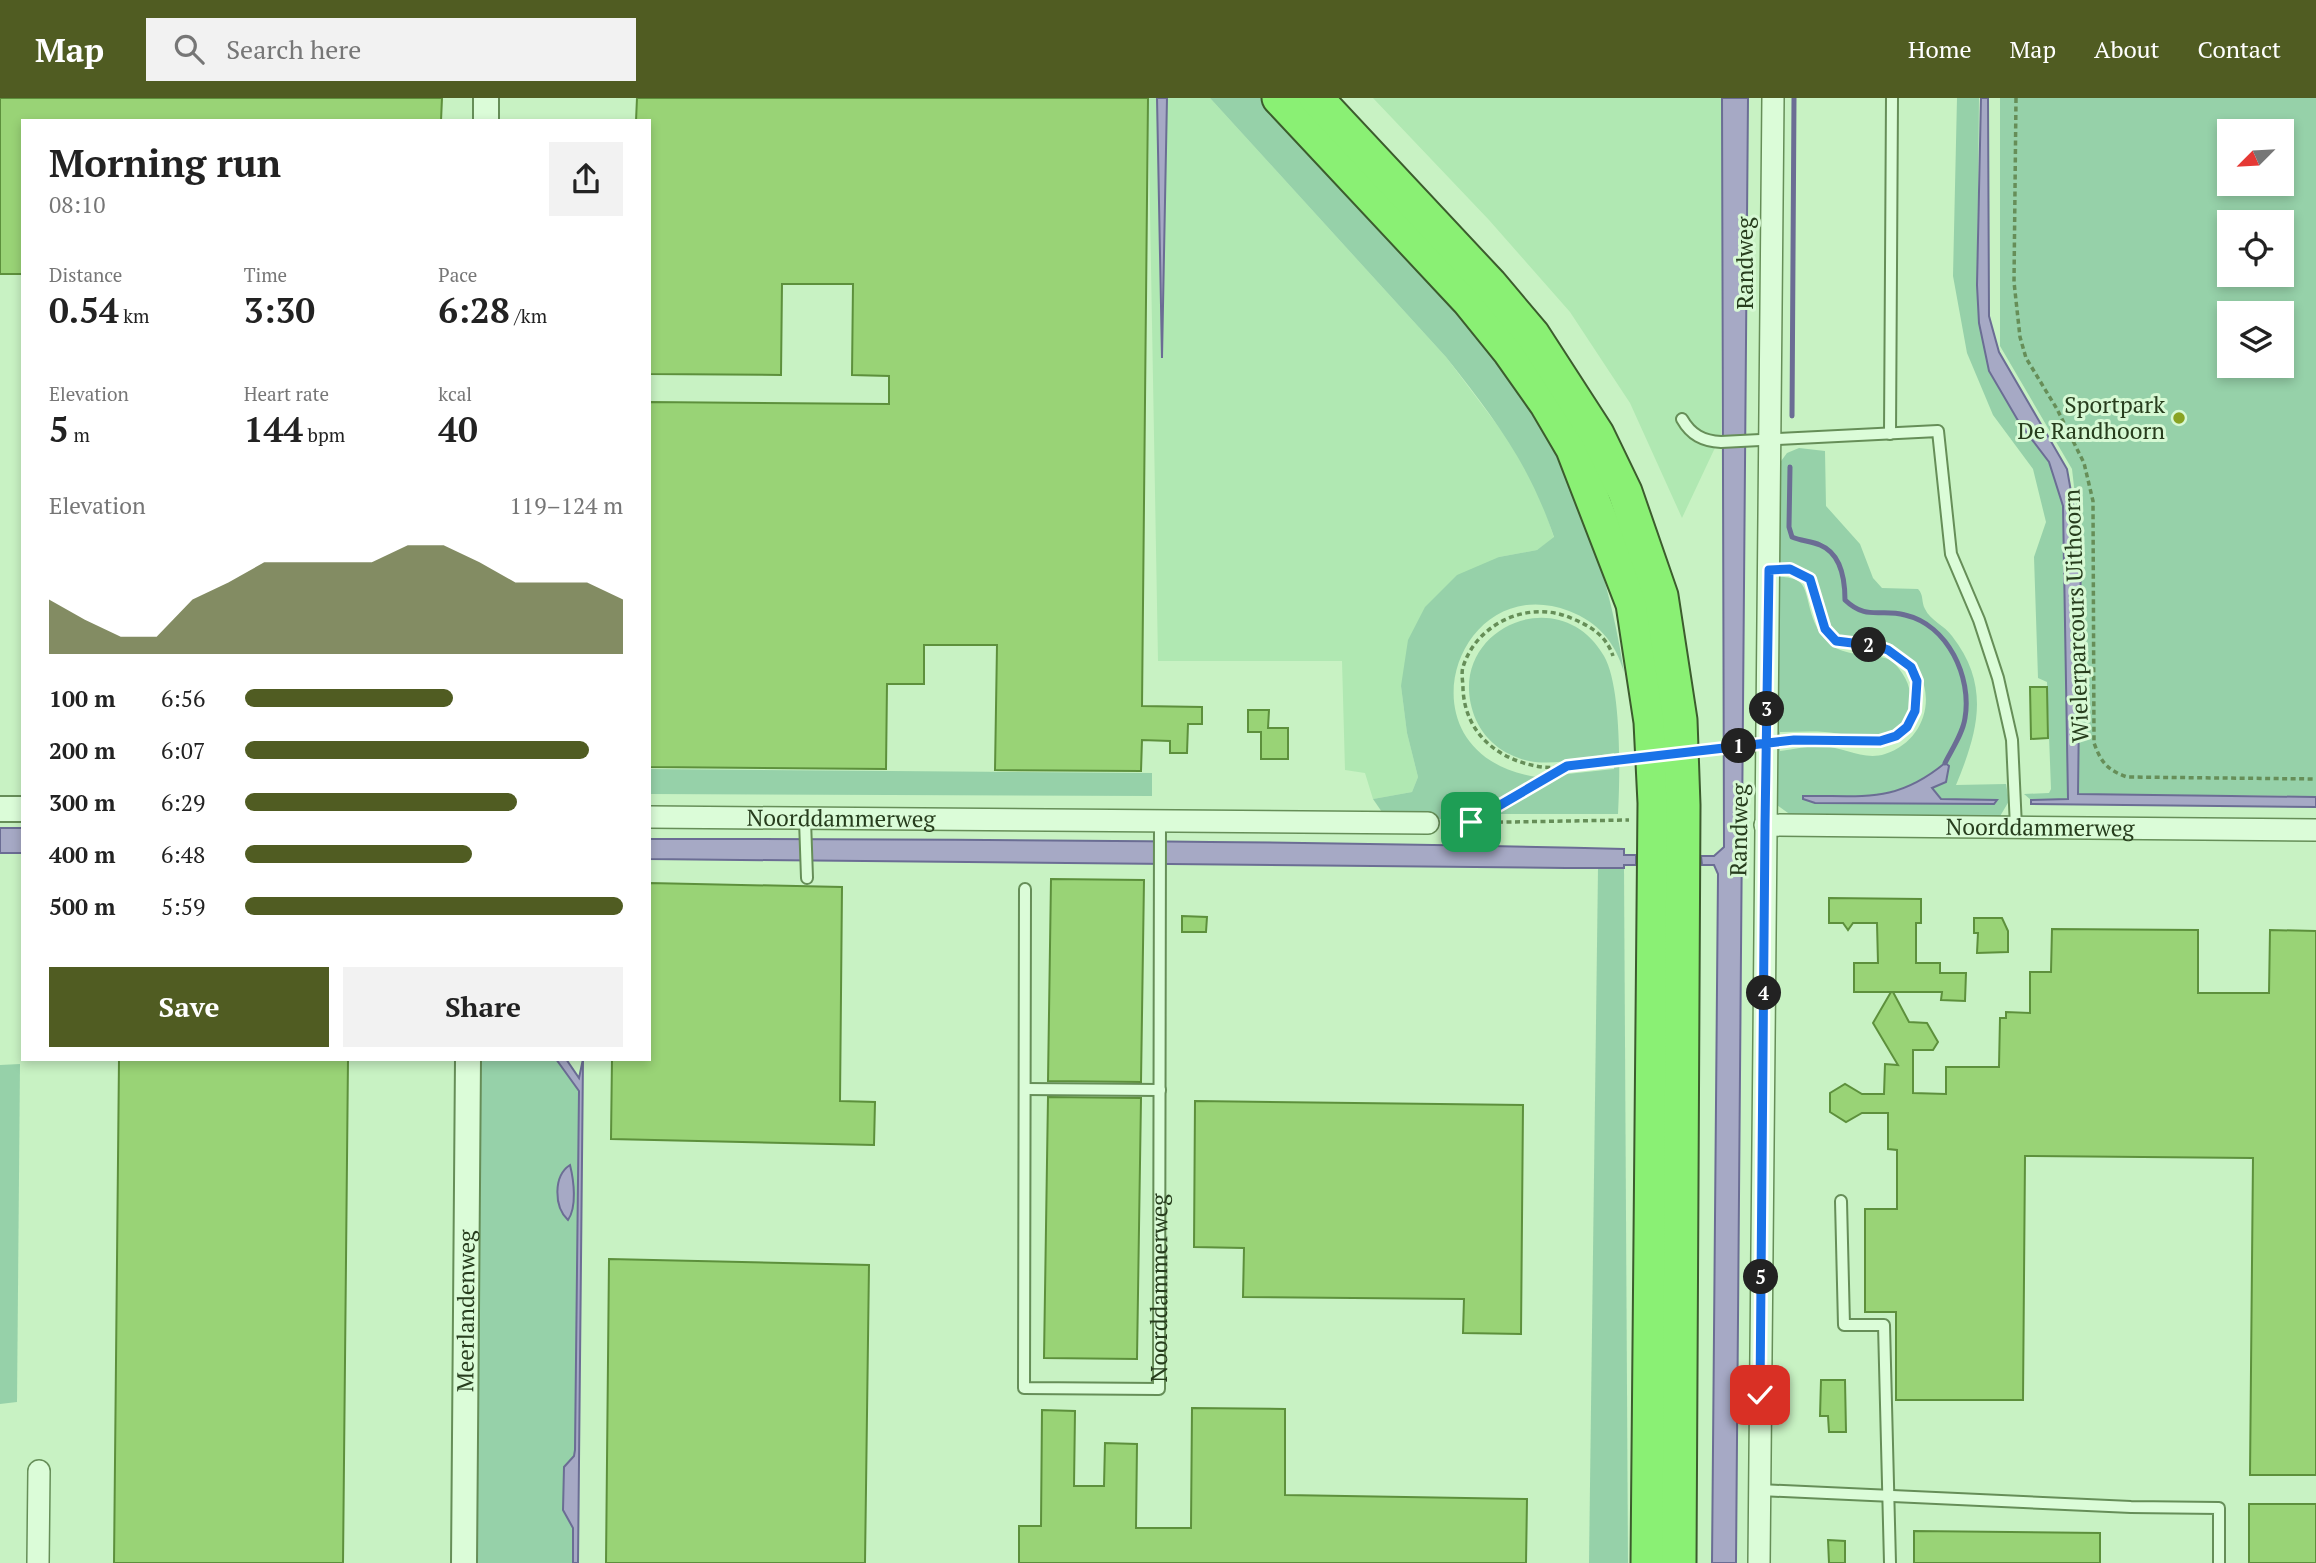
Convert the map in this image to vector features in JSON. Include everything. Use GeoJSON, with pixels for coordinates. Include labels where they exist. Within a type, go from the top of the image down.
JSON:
{"type":"FeatureCollection","features":[{"type":"Feature","properties":{"kind":"highway"},"geometry":{"type":"LineString","coordinates":[[1279,98],[1468,300],[1546,402],[1573,449],[1633,604],[1651,722],[1655,803],[1648,1563]]}},
{"type":"Feature","properties":{"kind":"highway"},"geometry":{"type":"LineString","coordinates":[[1316,98],[1490,284],[1533,335],[1597,434],[1625,492],[1661,596],[1681,720],[1683,805],[1679,1563]]}},
{"type":"Feature","properties":{"kind":"street"},"geometry":{"type":"LineString","coordinates":[[485,119],[486,98]]}},
{"type":"Feature","properties":{"kind":"street","name":"Randweg"},"geometry":{"type":"LineString","coordinates":[[1759,1563],[1773,98]]}},
{"type":"Feature","properties":{"kind":"street"},"geometry":{"type":"LineString","coordinates":[[0,809],[21,809]]}},
{"type":"Feature","properties":{"kind":"street","name":"Noorddammerweg"},"geometry":{"type":"LineString","coordinates":[[651,817],[806,824],[1428,823]]}},
{"type":"Feature","properties":{"kind":"street","name":"Noorddammerweg"},"geometry":{"type":"LineString","coordinates":[[1765,825],[2316,830]]}},
{"type":"Feature","properties":{"kind":"street","name":"Meerlandenweg"},"geometry":{"type":"LineString","coordinates":[[464,1563],[468,1061]]}},
{"type":"Feature","properties":{"kind":"street"},"geometry":{"type":"LineString","coordinates":[[38,1563],[39,1471]]}},
{"type":"Feature","properties":{"kind":"lane"},"geometry":{"type":"LineString","coordinates":[[1890,434],[1892,98]]}},
{"type":"Feature","properties":{"kind":"lane"},"geometry":{"type":"LineString","coordinates":[[1682,419],[1687,429],[1700,438],[1721,442],[1770,442],[1938,431],[1951,554],[1979,620],[1998,678],[2012,740],[2016,827]]}},
{"type":"Feature","properties":{"kind":"lane"},"geometry":{"type":"LineString","coordinates":[[806,824],[807,875]]}},
{"type":"Feature","properties":{"kind":"lane","name":"Noorddammerweg"},"geometry":{"type":"LineString","coordinates":[[1025,889],[1024,1388],[1158,1389],[1160,825]]}},
{"type":"Feature","properties":{"kind":"lane"},"geometry":{"type":"LineString","coordinates":[[1024,1089],[1160,1090]]}},
{"type":"Feature","properties":{"kind":"lane"},"geometry":{"type":"LineString","coordinates":[[1841,1201],[1844,1325],[1884,1325],[1890,1563]]}},
{"type":"Feature","properties":{"kind":"lane"},"geometry":{"type":"LineString","coordinates":[[1760,1490],[2130,1507],[2218,1507],[2218,1563]]}},
{"type":"Feature","properties":{"kind":"path","name":"Wielerparcours Uithoorn"},"geometry":{"type":"LineString","coordinates":[[2016,98],[2014,282],[2017,315],[2026,358],[2062,419],[2090,478],[2093,501],[2094,743],[2100,760],[2111,771],[2127,777],[2316,779]]}},
{"type":"Feature","properties":{"kind":"path"},"geometry":{"type":"LineString","coordinates":[[1601,635],[1587,625],[1557,612],[1542,610],[1520,614],[1497,624],[1475,643],[1462,669],[1464,704],[1483,741],[1503,756],[1525,764],[1545,767],[1794,740],[1880,741],[1896,736],[1907,727],[1915,711],[1917,681],[1911,667],[1888,650],[1836,641],[1825,629],[1810,579],[1790,569],[1769,570]]}},
{"type":"Feature","properties":{"kind":"path"},"geometry":{"type":"LineString","coordinates":[[1567,766],[1471,822],[1631,820]]}},
{"type":"Feature","properties":{"kind":"green space"},"geometry":{"type":"Polygon","coordinates":[[[1148,98],[1210,98],[1446,357],[1516,450],[1539,492],[1554,538],[1537,550],[1499,557],[1401,686],[1407,733],[1418,777],[1412,792],[1373,799],[1365,773],[1345,770],[1342,661],[1158,661],[1148,98]]]}},
{"type":"Feature","properties":{"kind":"green space"},"geometry":{"type":"Polygon","coordinates":[[[1210,98],[1263,98],[1322,168],[1473,326],[1533,412],[1574,493],[1590,535],[1604,579],[1624,672],[1610,642],[1589,621],[1569,611],[1528,605],[1494,617],[1469,641],[1456,674],[1455,709],[1470,742],[1502,767],[1553,779],[1558,775],[1614,769],[1614,753],[1550,762],[1529,761],[1512,756],[1491,741],[1480,728],[1469,689],[1474,662],[1488,640],[1509,625],[1534,618],[1559,620],[1584,632],[1604,656],[1614,689],[1618,733],[1618,814],[1476,814],[1426,821],[1384,815],[1373,799],[1412,792],[1418,777],[1407,733],[1401,686],[1408,640],[1425,607],[1457,575],[1499,557],[1537,550],[1554,537],[1533,486],[1509,442],[1480,400],[1446,357],[1210,98]]]}},
{"type":"Feature","properties":{"kind":"green space"},"geometry":{"type":"Polygon","coordinates":[[[1373,98],[1722,98],[1721,435],[1682,518],[1630,403],[1570,312],[1489,220],[1373,98]]]}},
{"type":"Feature","properties":{"kind":"green space"},"geometry":{"type":"Polygon","coordinates":[[[1957,98],[1979,98],[1977,285],[1989,370],[2020,424],[2049,462],[2063,506],[2068,799],[2031,800],[2024,794],[2049,793],[2051,789],[2047,682],[2038,678],[2034,557],[2046,522],[2033,469],[1993,415],[1967,353],[1953,276],[1957,98]]]}},
{"type":"Feature","properties":{"kind":"green space","name":"Sportpark De Randhoorn"},"geometry":{"type":"Polygon","coordinates":[[[2000,98],[2316,98],[2316,796],[2078,794],[2081,548],[2072,469],[2000,346],[2000,98]]]}},
{"type":"Feature","properties":{"kind":"green space"},"geometry":{"type":"Polygon","coordinates":[[[1799,448],[1825,451],[1826,506],[1860,544],[1873,578],[1882,588],[1918,589],[1927,613],[1949,632],[1964,655],[1972,673],[1977,709],[1975,728],[1956,785],[2006,784],[2009,801],[1999,818],[1795,818],[1777,805],[1774,793],[1777,576],[1793,579],[1802,585],[1817,628],[1833,646],[1846,652],[1891,660],[1898,667],[1910,690],[1908,715],[1904,724],[1895,731],[1876,737],[1825,732],[1780,732],[1780,751],[1822,746],[1869,756],[1885,754],[1901,746],[1913,735],[1926,706],[1920,675],[1911,662],[1897,650],[1884,645],[1840,639],[1827,622],[1817,587],[1808,570],[1779,565],[1776,468],[1787,453],[1799,448]],[[1945,763],[1927,776],[1894,791],[1862,796],[1804,796],[1803,799],[1815,803],[1994,804],[1996,800],[1941,799],[1932,789],[1945,763]]]}},
{"type":"Feature","properties":{"kind":"green space"},"geometry":{"type":"Polygon","coordinates":[[[651,769],[1152,773],[1152,796],[651,794],[651,769]]]}},
{"type":"Feature","properties":{"kind":"green space"},"geometry":{"type":"Polygon","coordinates":[[[1598,868],[1624,868],[1628,1563],[1589,1563],[1598,868]]]}},
{"type":"Feature","properties":{"kind":"green space"},"geometry":{"type":"Polygon","coordinates":[[[477,1061],[557,1061],[579,1091],[575,1450],[564,1472],[563,1497],[573,1528],[573,1563],[475,1563],[477,1061]]]}},
{"type":"Feature","properties":{"kind":"green space"},"geometry":{"type":"Polygon","coordinates":[[[20,1064],[17,1402],[0,1404],[0,1065],[20,1064]]]}},
{"type":"Feature","properties":{"kind":"water"},"geometry":{"type":"Polygon","coordinates":[[[1157,98],[1167,98],[1162,358],[1157,98]]]}},
{"type":"Feature","properties":{"kind":"water"},"geometry":{"type":"Polygon","coordinates":[[[1722,98],[1748,98],[1736,1563],[1712,1563],[1718,874],[1714,865],[1702,865],[1701,856],[1714,856],[1724,847],[1722,98]]]}},
{"type":"Feature","properties":{"kind":"water"},"geometry":{"type":"Polygon","coordinates":[[[1981,98],[1988,98],[1989,316],[1999,352],[2067,469],[2081,548],[2078,794],[2316,797],[2316,807],[2031,804],[2031,800],[2068,799],[2063,506],[2049,462],[2020,424],[1989,371],[1979,323],[1977,285],[1981,98]]]}},
{"type":"Feature","properties":{"kind":"water"},"geometry":{"type":"Polygon","coordinates":[[[1945,763],[1949,766],[1946,782],[1932,788],[1941,799],[1997,800],[1994,804],[1815,803],[1803,799],[1803,796],[1862,796],[1894,791],[1927,776],[1945,763]]]}},
{"type":"Feature","properties":{"kind":"water"},"geometry":{"type":"Polygon","coordinates":[[[0,828],[21,828],[21,853],[0,853],[0,828]]]}},
{"type":"Feature","properties":{"kind":"water"},"geometry":{"type":"Polygon","coordinates":[[[651,839],[1380,844],[1624,849],[1624,855],[1636,855],[1636,865],[1624,865],[1624,868],[651,859],[651,839]]]}},
{"type":"Feature","properties":{"kind":"water"},"geometry":{"type":"Polygon","coordinates":[[[557,1061],[567,1061],[579,1078],[583,1061],[578,1563],[573,1563],[573,1528],[563,1510],[564,1467],[574,1456],[575,1450],[579,1091],[557,1061]]]}},
{"type":"Feature","properties":{"kind":"water"},"geometry":{"type":"Polygon","coordinates":[[[570,1165],[574,1201],[568,1220],[560,1207],[557,1192],[561,1176],[570,1165]]]}},
{"type":"Feature","properties":{"kind":"building"},"geometry":{"type":"Polygon","coordinates":[[[0,98],[442,98],[441,119],[21,119],[21,274],[0,274],[0,98]]]}},
{"type":"Feature","properties":{"kind":"building"},"geometry":{"type":"Polygon","coordinates":[[[637,98],[1148,98],[1142,706],[1202,707],[1202,724],[1188,724],[1187,753],[1170,753],[1170,741],[1142,740],[1141,771],[995,770],[997,645],[924,645],[924,684],[887,684],[886,769],[651,767],[651,402],[889,404],[889,376],[852,375],[853,284],[782,284],[781,375],[651,374],[651,119],[636,119],[637,98]]]}},
{"type":"Feature","properties":{"kind":"building"},"geometry":{"type":"Polygon","coordinates":[[[2030,687],[2047,687],[2048,738],[2031,739],[2030,687]]]}},
{"type":"Feature","properties":{"kind":"building"},"geometry":{"type":"Polygon","coordinates":[[[1248,710],[1269,710],[1268,728],[1288,728],[1288,759],[1261,759],[1261,732],[1248,732],[1248,710]]]}},
{"type":"Feature","properties":{"kind":"building"},"geometry":{"type":"Polygon","coordinates":[[[1051,879],[1144,880],[1141,1082],[1048,1081],[1051,879]]]}},
{"type":"Feature","properties":{"kind":"building"},"geometry":{"type":"Polygon","coordinates":[[[651,883],[842,887],[840,1101],[875,1102],[874,1145],[611,1139],[612,1061],[651,1061],[651,883]]]}},
{"type":"Feature","properties":{"kind":"building"},"geometry":{"type":"Polygon","coordinates":[[[1829,898],[1921,899],[1921,923],[1916,923],[1916,963],[1940,963],[1940,973],[1966,973],[1965,1001],[1941,1000],[1942,992],[1893,992],[1909,1022],[1927,1023],[1938,1042],[1933,1050],[1913,1050],[1913,1093],[1946,1094],[1946,1067],[1999,1067],[2000,1018],[2006,1018],[2006,1012],[2030,1013],[2030,972],[2051,972],[2052,929],[2198,930],[2198,993],[2269,993],[2270,930],[2316,931],[2316,1475],[2250,1475],[2253,1158],[2025,1156],[2023,1400],[1896,1400],[1896,1312],[1865,1312],[1865,1209],[1897,1209],[1897,1150],[1888,1149],[1888,1113],[1862,1113],[1846,1122],[1830,1112],[1830,1093],[1845,1084],[1862,1094],[1884,1094],[1885,1064],[1898,1065],[1873,1023],[1891,992],[1854,992],[1854,963],[1878,963],[1877,923],[1853,923],[1848,930],[1843,923],[1829,923],[1829,898]]]}},
{"type":"Feature","properties":{"kind":"building"},"geometry":{"type":"Polygon","coordinates":[[[1182,916],[1207,917],[1206,932],[1182,932],[1182,916]]]}},
{"type":"Feature","properties":{"kind":"building"},"geometry":{"type":"Polygon","coordinates":[[[1974,918],[2002,918],[2008,931],[2008,952],[1977,953],[1978,933],[1974,933],[1974,918]]]}},
{"type":"Feature","properties":{"kind":"building"},"geometry":{"type":"Polygon","coordinates":[[[119,1061],[348,1061],[343,1563],[114,1563],[119,1061]]]}},
{"type":"Feature","properties":{"kind":"building"},"geometry":{"type":"Polygon","coordinates":[[[1048,1097],[1141,1098],[1137,1359],[1044,1358],[1048,1097]]]}},
{"type":"Feature","properties":{"kind":"building"},"geometry":{"type":"Polygon","coordinates":[[[1195,1101],[1523,1105],[1521,1334],[1463,1333],[1464,1299],[1243,1297],[1244,1248],[1194,1247],[1195,1101]]]}},
{"type":"Feature","properties":{"kind":"building"},"geometry":{"type":"Polygon","coordinates":[[[609,1259],[869,1265],[865,1563],[606,1563],[609,1259]]]}},
{"type":"Feature","properties":{"kind":"building"},"geometry":{"type":"Polygon","coordinates":[[[1821,1380],[1845,1380],[1846,1432],[1829,1432],[1828,1416],[1820,1416],[1821,1380]]]}},
{"type":"Feature","properties":{"kind":"building"},"geometry":{"type":"Polygon","coordinates":[[[1192,1408],[1285,1409],[1285,1495],[1527,1499],[1526,1563],[1019,1563],[1019,1526],[1041,1526],[1042,1410],[1075,1411],[1074,1486],[1104,1486],[1105,1443],[1137,1444],[1136,1528],[1191,1528],[1192,1408]]]}},
{"type":"Feature","properties":{"kind":"building"},"geometry":{"type":"Polygon","coordinates":[[[2249,1504],[2316,1504],[2316,1563],[2249,1563],[2249,1504]]]}},
{"type":"Feature","properties":{"kind":"building"},"geometry":{"type":"Polygon","coordinates":[[[1914,1531],[2100,1533],[2100,1563],[1914,1563],[1914,1531]]]}},
{"type":"Feature","properties":{"kind":"building"},"geometry":{"type":"Polygon","coordinates":[[[1828,1540],[1845,1541],[1845,1563],[1829,1563],[1828,1540]]]}},
{"type":"Feature","properties":{"kind":"waterway"},"geometry":{"type":"LineString","coordinates":[[1792,416],[1794,98]]}},
{"type":"Feature","properties":{"kind":"waterway"},"geometry":{"type":"LineString","coordinates":[[1790,467],[1789,527],[1792,537],[1820,545],[1833,555],[1841,568],[1845,600],[1867,612],[1896,613],[1920,621],[1934,630],[1954,655],[1965,686],[1965,718],[1960,735],[1945,763]]}},
{"type":"Feature","properties":{"kind":"place","name":"Sportpark De Randhoorn"},"geometry":{"type":"Point","coordinates":[2179,418]}},
{"type":"Feature","properties":{"kind":"route"},"geometry":{"type":"LineString","coordinates":[[1471,822],[1567,766],[1697,751],[1794,740],[1827,738],[1862,742],[1880,741],[1896,736],[1907,727],[1915,711],[1917,681],[1911,667],[1900,657],[1877,646],[1836,641],[1825,629],[1818,613],[1810,579],[1790,569],[1769,570],[1766,740],[1765,825],[1760,1395]]}}]}
